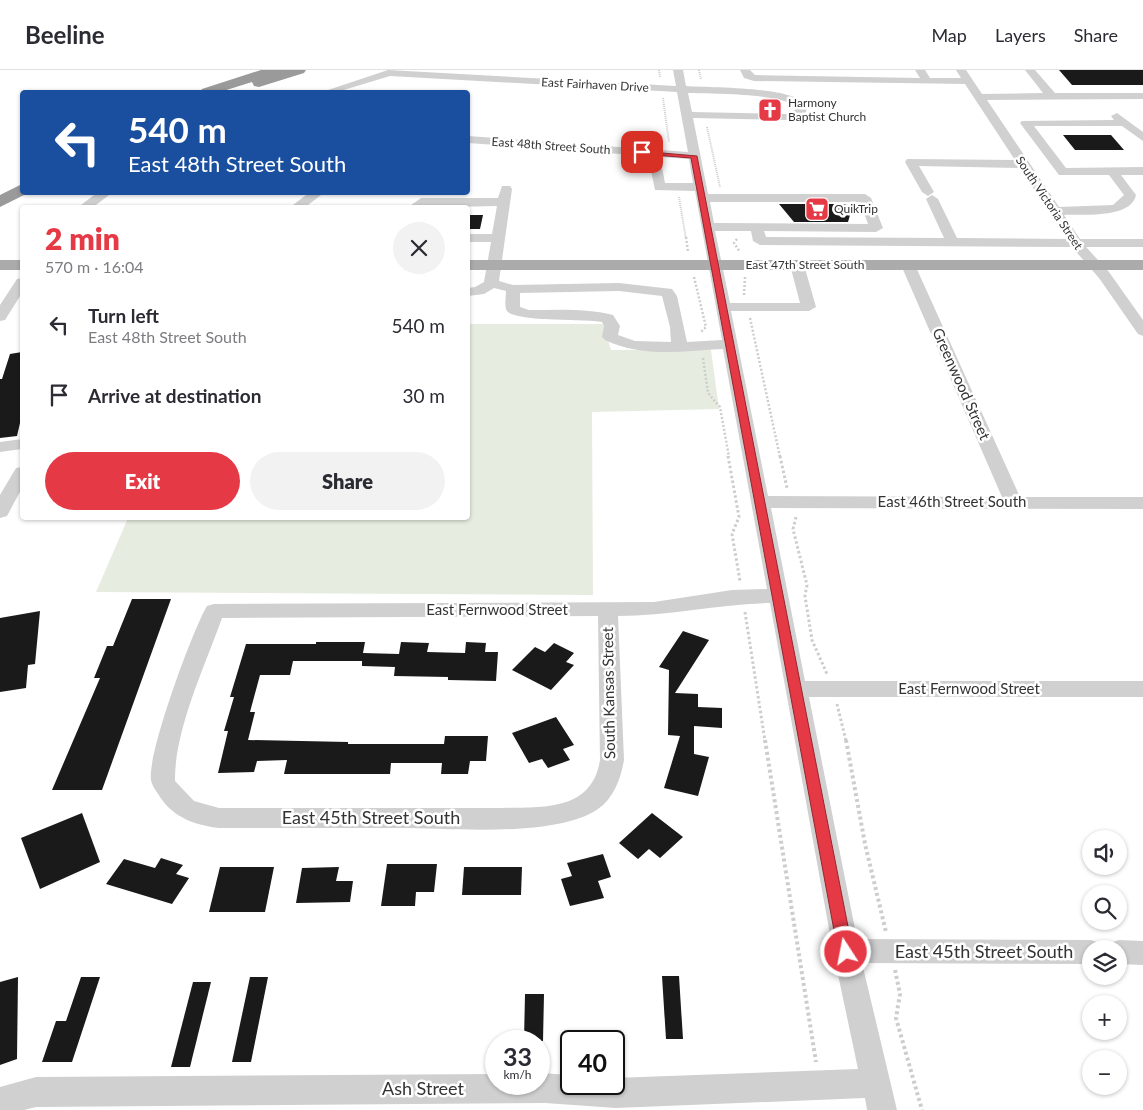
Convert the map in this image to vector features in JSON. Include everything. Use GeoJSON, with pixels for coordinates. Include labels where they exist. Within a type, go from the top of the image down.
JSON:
{"type":"FeatureCollection","features":[{"type":"Feature","properties":{"kind":"highway"},"geometry":{"type":"LineString","coordinates":[[212,90],[275,70]]}},
{"type":"Feature","properties":{"kind":"highway"},"geometry":{"type":"LineString","coordinates":[[238,90],[299,70]]}},
{"type":"Feature","properties":{"kind":"highway"},"geometry":{"type":"LineString","coordinates":[[0,188],[20,177]]}},
{"type":"Feature","properties":{"kind":"highway"},"geometry":{"type":"LineString","coordinates":[[0,202],[20,190]]}},
{"type":"Feature","properties":{"kind":"main road"},"geometry":{"type":"LineString","coordinates":[[0,265],[20,265]]}},
{"type":"Feature","properties":{"kind":"main road","name":"East 47th Street South"},"geometry":{"type":"LineString","coordinates":[[470,265],[1143,265]]}},
{"type":"Feature","properties":{"kind":"street"},"geometry":{"type":"LineString","coordinates":[[333,90],[400,70]]}},
{"type":"Feature","properties":{"kind":"street"},"geometry":{"type":"LineString","coordinates":[[678,70],[846,952],[879,1097]]}},
{"type":"Feature","properties":{"kind":"street"},"geometry":{"type":"LineString","coordinates":[[745,70],[748,76],[754,78],[927,81],[964,75]]}},
{"type":"Feature","properties":{"kind":"street"},"geometry":{"type":"LineString","coordinates":[[920,70],[927,81]]}},
{"type":"Feature","properties":{"kind":"street"},"geometry":{"type":"LineString","coordinates":[[1030,70],[1052,97]]}},
{"type":"Feature","properties":{"kind":"street","name":"East Fairhaven Drive"},"geometry":{"type":"LineString","coordinates":[[388,73],[769,95],[793,99],[801,105],[800,112],[789,116],[706,115]]}},
{"type":"Feature","properties":{"kind":"street","name":"South Victoria Street"},"geometry":{"type":"LineString","coordinates":[[964,75],[1075,242],[1095,265],[1143,332]]}},
{"type":"Feature","properties":{"kind":"street"},"geometry":{"type":"LineString","coordinates":[[979,97],[1143,96]]}},
{"type":"Feature","properties":{"kind":"street"},"geometry":{"type":"LineString","coordinates":[[1098,97],[1143,138]]}},
{"type":"Feature","properties":{"kind":"street"},"geometry":{"type":"LineString","coordinates":[[686,115],[706,115]]}},
{"type":"Feature","properties":{"kind":"street"},"geometry":{"type":"LineString","coordinates":[[1126,123],[1026,123],[1062,172],[1143,171]]}},
{"type":"Feature","properties":{"kind":"street","name":"East 48th Street South"},"geometry":{"type":"LineString","coordinates":[[470,140],[694,156]]}},
{"type":"Feature","properties":{"kind":"street"},"geometry":{"type":"LineString","coordinates":[[653,153],[659,187],[677,187],[722,198],[865,198],[876,228]]}},
{"type":"Feature","properties":{"kind":"street"},"geometry":{"type":"LineString","coordinates":[[952,241],[930,195],[911,162],[1023,164]]}},
{"type":"Feature","properties":{"kind":"street"},"geometry":{"type":"LineString","coordinates":[[1054,211],[1104,210],[1117,208],[1125,203],[1129,199],[1128,190],[1112,172]]}},
{"type":"Feature","properties":{"kind":"street"},"geometry":{"type":"LineString","coordinates":[[88,205],[103,195]]}},
{"type":"Feature","properties":{"kind":"street"},"geometry":{"type":"LineString","coordinates":[[300,205],[314,195]]}},
{"type":"Feature","properties":{"kind":"street"},"geometry":{"type":"LineString","coordinates":[[417,205],[421,202],[505,196],[492,283]]}},
{"type":"Feature","properties":{"kind":"street"},"geometry":{"type":"LineString","coordinates":[[763,198],[771,228]]}},
{"type":"Feature","properties":{"kind":"street"},"geometry":{"type":"LineString","coordinates":[[708,227],[771,228],[798,234]]}},
{"type":"Feature","properties":{"kind":"street"},"geometry":{"type":"LineString","coordinates":[[756,227],[760,241],[798,234],[834,234],[863,235],[925,242],[1143,243]]}},
{"type":"Feature","properties":{"kind":"street"},"geometry":{"type":"LineString","coordinates":[[863,235],[876,228],[902,232],[925,242],[937,265]]}},
{"type":"Feature","properties":{"kind":"street"},"geometry":{"type":"LineString","coordinates":[[470,238],[498,238]]}},
{"type":"Feature","properties":{"kind":"street"},"geometry":{"type":"LineString","coordinates":[[723,307],[809,307],[797,265]]}},
{"type":"Feature","properties":{"kind":"street","name":"Greenwood Street"},"geometry":{"type":"LineString","coordinates":[[908,265],[1014,503]]}},
{"type":"Feature","properties":{"kind":"street"},"geometry":{"type":"LineString","coordinates":[[470,292],[479,291],[492,283],[513,289],[619,287],[667,292],[670,296],[672,310],[680,332],[678,345]]}},
{"type":"Feature","properties":{"kind":"street"},"geometry":{"type":"LineString","coordinates":[[0,317],[20,285]]}},
{"type":"Feature","properties":{"kind":"street"},"geometry":{"type":"LineString","coordinates":[[513,289],[513,308],[518,312],[608,318],[612,326],[610,336],[626,344],[642,346],[730,344]]}},
{"type":"Feature","properties":{"kind":"street"},"geometry":{"type":"LineString","coordinates":[[0,447],[20,444]]}},
{"type":"Feature","properties":{"kind":"street"},"geometry":{"type":"LineString","coordinates":[[0,512],[20,476]]}},
{"type":"Feature","properties":{"kind":"street","name":"East 46th Street South"},"geometry":{"type":"LineString","coordinates":[[761,502],[1143,503]]}},
{"type":"Feature","properties":{"kind":"street","name":"East Fernwood Street"},"geometry":{"type":"LineString","coordinates":[[179,805],[163,780],[165,759],[175,722],[214,611],[654,609],[732,597],[778,596]]}},
{"type":"Feature","properties":{"kind":"street","name":"South Kansas Street"},"geometry":{"type":"LineString","coordinates":[[565,813],[573,811],[594,798],[607,781],[612,760],[608,609]]}},
{"type":"Feature","properties":{"kind":"street","name":"East Fernwood Street"},"geometry":{"type":"LineString","coordinates":[[796,689],[1143,690]]}},
{"type":"Feature","properties":{"kind":"street","name":"East 45th Street South"},"geometry":{"type":"LineString","coordinates":[[179,805],[197,815],[219,818],[503,818],[548,817],[565,813]]}},
{"type":"Feature","properties":{"kind":"street","name":"East 45th Street South"},"geometry":{"type":"LineString","coordinates":[[846,952],[1082,952]]}},
{"type":"Feature","properties":{"kind":"street"},"geometry":{"type":"LineString","coordinates":[[1127,952],[1143,952]]}},
{"type":"Feature","properties":{"kind":"street","name":"Ash Street"},"geometry":{"type":"LineString","coordinates":[[0,1102],[36,1092],[545,1088],[616,1101],[879,1097]]}},
{"type":"Feature","properties":{"kind":"path"},"geometry":{"type":"LineString","coordinates":[[659,70],[671,154]]}},
{"type":"Feature","properties":{"kind":"path"},"geometry":{"type":"LineString","coordinates":[[699,70],[704,91]]}},
{"type":"Feature","properties":{"kind":"path"},"geometry":{"type":"LineString","coordinates":[[706,115],[722,198]]}},
{"type":"Feature","properties":{"kind":"path"},"geometry":{"type":"LineString","coordinates":[[677,187],[689,252],[680,252]]}},
{"type":"Feature","properties":{"kind":"path"},"geometry":{"type":"LineString","coordinates":[[738,227],[740,236],[734,243],[739,252]]}},
{"type":"Feature","properties":{"kind":"path"},"geometry":{"type":"LineString","coordinates":[[750,275],[745,276],[743,286],[787,489],[798,512],[793,529],[807,585],[805,596],[812,640],[842,719],[865,844],[900,994],[896,1018],[922,1110]]}},
{"type":"Feature","properties":{"kind":"shaded area"},"geometry":{"type":"Polygon","coordinates":[[[470,324],[603,324],[611,350],[711,350],[719,409],[592,412],[593,595],[96,592],[127,520],[470,520],[470,324]]]}},
{"type":"Feature","properties":{"kind":"building"},"geometry":{"type":"Polygon","coordinates":[[[1059,70],[1143,70],[1143,85],[1072,85],[1059,70]]]}},
{"type":"Feature","properties":{"kind":"building"},"geometry":{"type":"Polygon","coordinates":[[[1063,135],[1111,135],[1124,150],[1075,150],[1063,135]]]}},
{"type":"Feature","properties":{"kind":"building"},"geometry":{"type":"Polygon","coordinates":[[[779,204],[845,204],[852,208],[848,222],[794,222],[779,204]]]}},
{"type":"Feature","properties":{"kind":"building"},"geometry":{"type":"Polygon","coordinates":[[[470,215],[483,215],[480,229],[470,229],[470,215]]]}},
{"type":"Feature","properties":{"kind":"building"},"geometry":{"type":"Polygon","coordinates":[[[20,352],[20,423],[17,436],[0,438],[0,379],[2,379],[10,354],[20,352]]]}},
{"type":"Feature","properties":{"kind":"building"},"geometry":{"type":"Polygon","coordinates":[[[132,599],[171,599],[102,790],[52,790],[100,678],[94,678],[107,646],[113,646],[132,599]]]}},
{"type":"Feature","properties":{"kind":"building"},"geometry":{"type":"Polygon","coordinates":[[[40,611],[35,664],[28,665],[26,688],[0,692],[0,618],[40,611]]]}},
{"type":"Feature","properties":{"kind":"building"},"geometry":{"type":"Polygon","coordinates":[[[683,631],[709,640],[675,693],[698,694],[698,707],[722,708],[722,728],[694,726],[694,754],[709,757],[698,796],[664,788],[680,736],[668,735],[669,670],[659,667],[683,631]]]}},
{"type":"Feature","properties":{"kind":"building"},"geometry":{"type":"Polygon","coordinates":[[[316,642],[365,642],[363,653],[399,654],[401,642],[429,643],[427,652],[465,653],[466,642],[486,643],[485,652],[498,652],[496,681],[448,680],[448,677],[394,676],[395,667],[362,666],[362,661],[293,661],[290,675],[260,675],[250,712],[255,712],[248,740],[348,742],[348,744],[444,744],[445,736],[488,736],[486,761],[470,761],[468,774],[441,774],[442,763],[391,763],[390,774],[284,774],[287,760],[257,761],[254,772],[218,773],[228,731],[224,731],[234,697],[230,697],[246,644],[316,644],[316,642]]]}},
{"type":"Feature","properties":{"kind":"building"},"geometry":{"type":"Polygon","coordinates":[[[554,643],[574,653],[566,662],[574,665],[551,690],[512,670],[535,647],[545,652],[554,643]]]}},
{"type":"Feature","properties":{"kind":"building"},"geometry":{"type":"Polygon","coordinates":[[[556,717],[574,745],[563,749],[570,760],[548,768],[542,759],[529,763],[512,733],[556,717]]]}},
{"type":"Feature","properties":{"kind":"building"},"geometry":{"type":"Polygon","coordinates":[[[82,813],[100,862],[40,889],[21,838],[82,813]]]}},
{"type":"Feature","properties":{"kind":"building"},"geometry":{"type":"Polygon","coordinates":[[[652,813],[683,837],[660,858],[649,849],[638,859],[619,843],[652,813]]]}},
{"type":"Feature","properties":{"kind":"building"},"geometry":{"type":"Polygon","coordinates":[[[603,854],[611,877],[598,881],[604,898],[570,906],[561,879],[572,876],[567,863],[603,854]]]}},
{"type":"Feature","properties":{"kind":"building"},"geometry":{"type":"Polygon","coordinates":[[[161,858],[183,865],[176,874],[189,878],[172,904],[106,884],[124,859],[155,868],[161,858]]]}},
{"type":"Feature","properties":{"kind":"building"},"geometry":{"type":"Polygon","coordinates":[[[387,864],[437,864],[434,892],[416,892],[415,906],[381,906],[387,864]]]}},
{"type":"Feature","properties":{"kind":"building"},"geometry":{"type":"Polygon","coordinates":[[[220,867],[274,867],[265,912],[209,912],[220,867]]]}},
{"type":"Feature","properties":{"kind":"building"},"geometry":{"type":"Polygon","coordinates":[[[339,867],[336,881],[353,881],[350,902],[296,903],[302,868],[339,867]]]}},
{"type":"Feature","properties":{"kind":"building"},"geometry":{"type":"Polygon","coordinates":[[[464,867],[522,867],[521,895],[462,895],[464,867]]]}},
{"type":"Feature","properties":{"kind":"building"},"geometry":{"type":"Polygon","coordinates":[[[662,976],[679,976],[683,1039],[666,1039],[662,976]]]}},
{"type":"Feature","properties":{"kind":"building"},"geometry":{"type":"Polygon","coordinates":[[[18,977],[17,1059],[0,1065],[0,982],[18,977]]]}},
{"type":"Feature","properties":{"kind":"building"},"geometry":{"type":"Polygon","coordinates":[[[81,977],[100,977],[72,1062],[42,1062],[56,1021],[66,1021],[81,977]]]}},
{"type":"Feature","properties":{"kind":"building"},"geometry":{"type":"Polygon","coordinates":[[[250,977],[268,977],[251,1062],[232,1062],[250,977]]]}},
{"type":"Feature","properties":{"kind":"building"},"geometry":{"type":"Polygon","coordinates":[[[193,982],[211,982],[190,1067],[171,1067],[193,982]]]}},
{"type":"Feature","properties":{"kind":"building"},"geometry":{"type":"Polygon","coordinates":[[[525,994],[544,994],[543,1030],[524,1030],[525,994]]]}},
{"type":"Feature","properties":{"kind":"place","name":"Harmony Baptist Church"},"geometry":{"type":"Point","coordinates":[770,110]}},
{"type":"Feature","properties":{"kind":"place","name":"QuikTrip"},"geometry":{"type":"Point","coordinates":[817,209]}},
{"type":"Feature","properties":{"kind":"route"},"geometry":{"type":"LineString","coordinates":[[642,152],[694,156],[846,952]]}}]}
